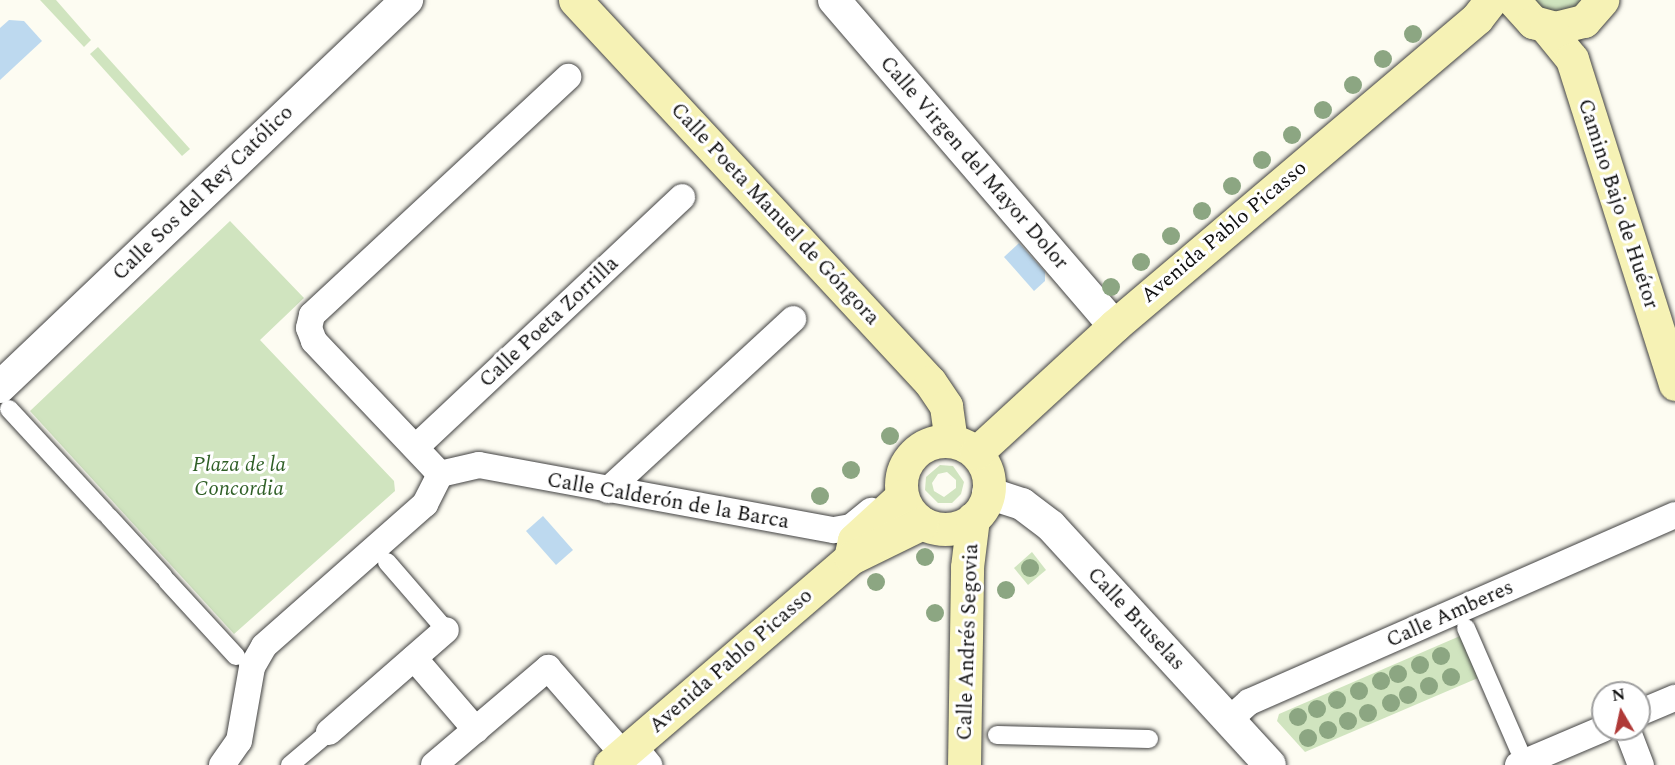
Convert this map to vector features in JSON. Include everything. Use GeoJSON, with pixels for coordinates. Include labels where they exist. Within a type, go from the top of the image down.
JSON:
{"type":"FeatureCollection","features":[{"type":"Feature","properties":{"kind":"main road","name":"Calle Poeta Manuel de Góngora"},"geometry":{"type":"LineString","coordinates":[[575,0],[930,382],[946,406],[964,447]]}},
{"type":"Feature","properties":{"kind":"main road","name":"Avenida Pablo Picasso"},"geometry":{"type":"LineString","coordinates":[[964,447],[1114,326],[1484,9],[1512,26],[1530,16],[1564,28],[1593,10]]}},
{"type":"Feature","properties":{"kind":"main road"},"geometry":{"type":"LineString","coordinates":[[1572,59],[1593,10]]}},
{"type":"Feature","properties":{"kind":"main road","name":"Camino Bajo de Huétor"},"geometry":{"type":"LineString","coordinates":[[1530,16],[1572,59],[1675,384]]}},
{"type":"Feature","properties":{"kind":"main road"},"geometry":{"type":"LineString","coordinates":[[926,444],[964,447],[987,470],[981,506],[947,529],[922,523],[896,501],[908,459],[926,444]]}},
{"type":"Feature","properties":{"kind":"main road","name":"Avenida Pablo Picasso"},"geometry":{"type":"LineString","coordinates":[[851,558],[854,540],[896,501]]}},
{"type":"Feature","properties":{"kind":"main road","name":"Calle Andrés Segovia"},"geometry":{"type":"LineString","coordinates":[[964,765],[967,567],[981,506]]}},
{"type":"Feature","properties":{"kind":"main road","name":"Avenida Pablo Picasso"},"geometry":{"type":"LineString","coordinates":[[629,757],[851,558],[922,523]]}},
{"type":"Feature","properties":{"kind":"street","name":"Calle Sos del Rey Católico"},"geometry":{"type":"LineString","coordinates":[[2,392],[407,0]]}},
{"type":"Feature","properties":{"kind":"street","name":"Calle Virgen del Mayor Dolor"},"geometry":{"type":"LineString","coordinates":[[834,0],[1114,326]]}},
{"type":"Feature","properties":{"kind":"street"},"geometry":{"type":"LineString","coordinates":[[222,765],[239,741],[252,667],[264,646],[425,504],[440,474],[314,341],[309,328],[312,315],[568,77]]}},
{"type":"Feature","properties":{"kind":"street","name":"Calle Poeta Zorrilla"},"geometry":{"type":"LineString","coordinates":[[416,447],[682,197]]}},
{"type":"Feature","properties":{"kind":"street"},"geometry":{"type":"LineString","coordinates":[[608,490],[793,320]]}},
{"type":"Feature","properties":{"kind":"street"},"geometry":{"type":"LineString","coordinates":[[2,392],[107,515],[236,656]]}},
{"type":"Feature","properties":{"kind":"street","name":"Calle Calderón de la Barca"},"geometry":{"type":"LineString","coordinates":[[440,474],[479,465],[834,530],[851,527],[876,507],[896,501]]}},
{"type":"Feature","properties":{"kind":"street","name":"Calle Bruselas"},"geometry":{"type":"LineString","coordinates":[[981,506],[1022,504],[1051,526],[1270,765]]}},
{"type":"Feature","properties":{"kind":"street","name":"Calle Amberes"},"geometry":{"type":"LineString","coordinates":[[1229,720],[1249,702],[1675,515]]}},
{"type":"Feature","properties":{"kind":"street"},"geometry":{"type":"LineString","coordinates":[[290,765],[446,630],[387,562]]}},
{"type":"Feature","properties":{"kind":"street","name":"Calle Amberes"},"geometry":{"type":"LineString","coordinates":[[1466,628],[1518,758]]}},
{"type":"Feature","properties":{"kind":"street"},"geometry":{"type":"LineString","coordinates":[[414,658],[476,730]]}},
{"type":"Feature","properties":{"kind":"street"},"geometry":{"type":"LineString","coordinates":[[438,764],[548,668],[629,757]]}},
{"type":"Feature","properties":{"kind":"street"},"geometry":{"type":"LineString","coordinates":[[1651,708],[1675,698]]}},
{"type":"Feature","properties":{"kind":"street"},"geometry":{"type":"LineString","coordinates":[[1518,758],[1591,733]]}},
{"type":"Feature","properties":{"kind":"street"},"geometry":{"type":"LineString","coordinates":[[998,735],[1149,739]]}},
{"type":"Feature","properties":{"kind":"street"},"geometry":{"type":"LineString","coordinates":[[1632,741],[1641,765]]}},
{"type":"Feature","properties":{"kind":"green space"},"geometry":{"type":"Polygon","coordinates":[[[40,0],[56,0],[91,40],[84,47],[40,0]]]}},
{"type":"Feature","properties":{"kind":"green space"},"geometry":{"type":"Polygon","coordinates":[[[1526,0],[1587,0],[1561,16],[1526,0]]]}},
{"type":"Feature","properties":{"kind":"green space"},"geometry":{"type":"Polygon","coordinates":[[[98,47],[190,149],[182,156],[90,54],[98,47]]]}},
{"type":"Feature","properties":{"kind":"green space","name":"Plaza de la Concordia"},"geometry":{"type":"Polygon","coordinates":[[[230,221],[304,298],[260,340],[394,481],[395,491],[234,634],[30,411],[230,221]]]}},
{"type":"Feature","properties":{"kind":"green space"},"geometry":{"type":"Polygon","coordinates":[[[940,465],[953,466],[964,482],[961,494],[952,503],[938,503],[925,490],[926,477],[940,465]],[[947,472],[938,474],[932,483],[934,491],[944,497],[956,488],[956,480],[947,472]]]}},
{"type":"Feature","properties":{"kind":"green space"},"geometry":{"type":"Polygon","coordinates":[[[1032,552],[1046,570],[1028,585],[1014,568],[1032,552]]]}},
{"type":"Feature","properties":{"kind":"green space"},"geometry":{"type":"Polygon","coordinates":[[[1460,636],[1478,678],[1305,752],[1277,721],[1279,714],[1460,636]]]}},
{"type":"Feature","properties":{"kind":"water"},"geometry":{"type":"Polygon","coordinates":[[[9,20],[24,21],[42,41],[0,80],[0,28],[9,20]]]}},
{"type":"Feature","properties":{"kind":"water"},"geometry":{"type":"Polygon","coordinates":[[[1019,243],[1045,272],[1045,281],[1034,291],[1004,257],[1019,243]]]}},
{"type":"Feature","properties":{"kind":"water"},"geometry":{"type":"Polygon","coordinates":[[[543,516],[573,550],[556,565],[526,531],[543,516]]]}}]}
